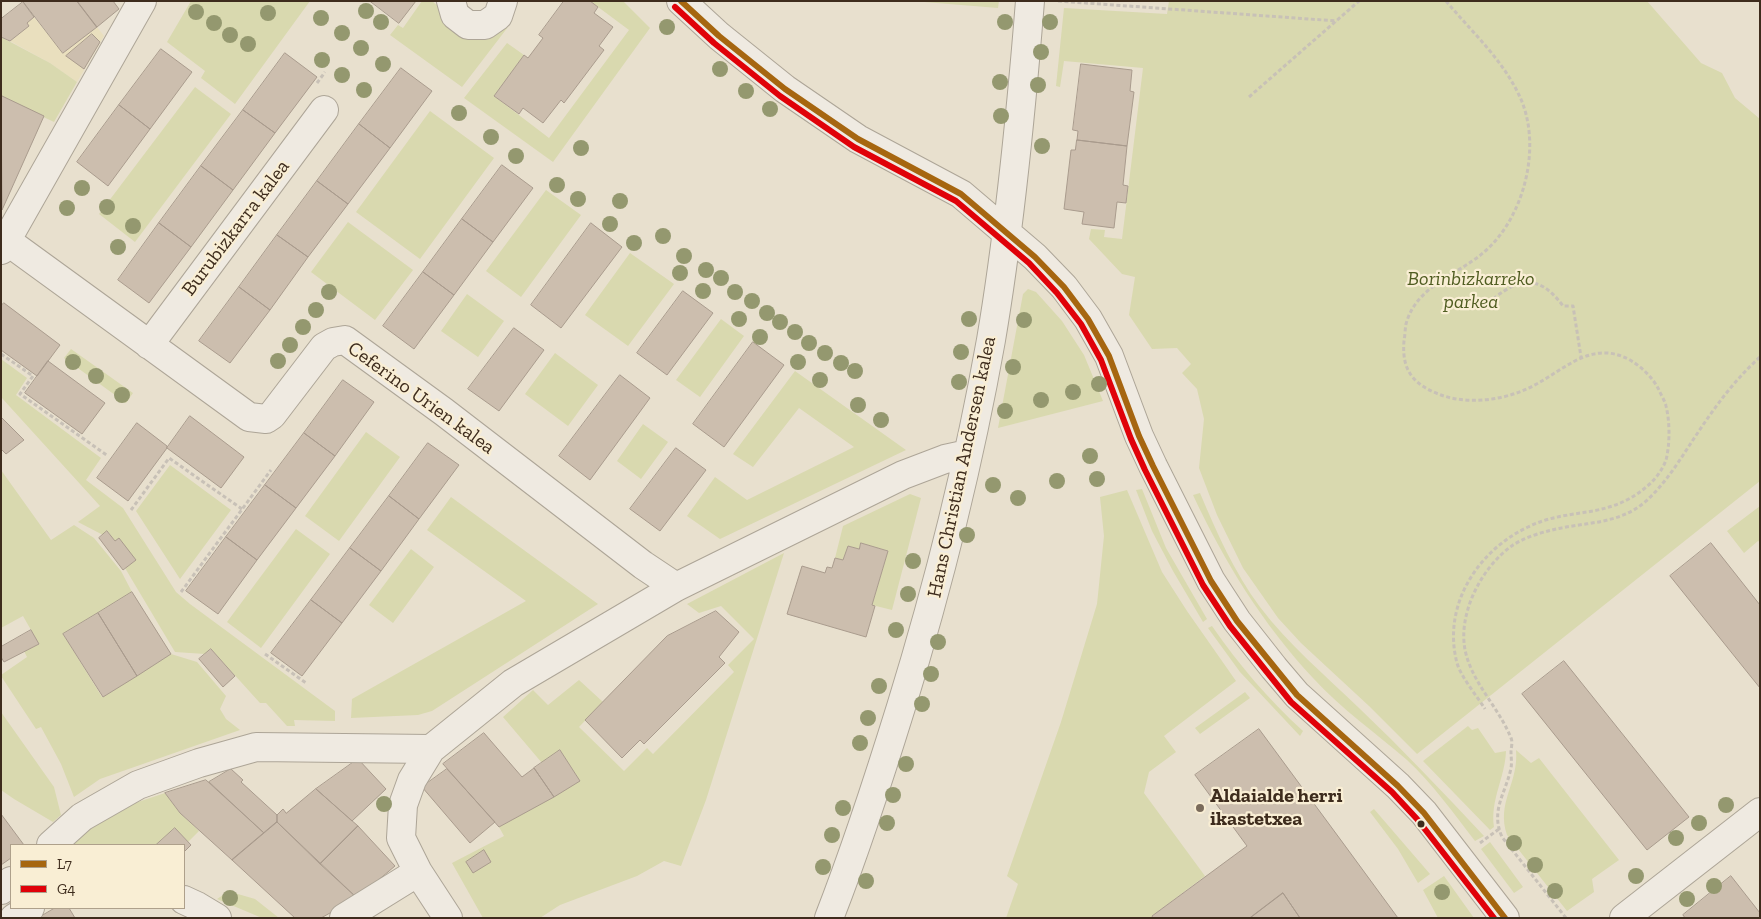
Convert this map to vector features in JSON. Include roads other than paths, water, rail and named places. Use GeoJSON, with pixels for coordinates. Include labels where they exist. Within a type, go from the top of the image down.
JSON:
{"type":"FeatureCollection","features":[{"type":"Feature","properties":{"kind":"street"},"geometry":{"type":"LineString","coordinates":[[4,245],[142,1]]}},
{"type":"Feature","properties":{"kind":"street"},"geometry":{"type":"LineString","coordinates":[[451,1],[455,15],[468,25],[485,25],[498,16],[503,1]]}},
{"type":"Feature","properties":{"kind":"street"},"geometry":{"type":"LineString","coordinates":[[681,1],[720,36],[785,89],[858,139],[961,194],[1035,257],[1064,287],[1091,324],[1109,356],[1139,436],[1153,466],[1211,581],[1237,621],[1297,694],[1398,786],[1424,813],[1505,918]]}},
{"type":"Feature","properties":{"kind":"street","name":"Hans Christian Andersen kalea"},"geometry":{"type":"LineString","coordinates":[[829,918],[850,865],[917,656],[945,556],[968,454],[991,339],[1006,232],[1023,90],[1030,1]]}},
{"type":"Feature","properties":{"kind":"street","name":"Burubizkarra kalea"},"geometry":{"type":"LineString","coordinates":[[149,345],[324,110]]}},
{"type":"Feature","properties":{"kind":"street","name":"Ceferino Urien kalea"},"geometry":{"type":"LineString","coordinates":[[4,245],[249,417],[266,419],[272,415],[324,347],[332,342],[345,340],[444,412],[644,565],[676,587]]}},
{"type":"Feature","properties":{"kind":"street"},"geometry":{"type":"LineString","coordinates":[[448,918],[418,872],[401,838],[402,805],[412,780],[431,749],[513,683],[676,587],[903,474],[945,459],[968,454]]}},
{"type":"Feature","properties":{"kind":"street"},"geometry":{"type":"LineString","coordinates":[[52,844],[82,817],[138,785],[199,763],[256,747],[431,749]]}},
{"type":"Feature","properties":{"kind":"street"},"geometry":{"type":"LineString","coordinates":[[1624,918],[1760,812]]}},
{"type":"Feature","properties":{"kind":"street"},"geometry":{"type":"LineString","coordinates":[[344,918],[418,872]]}},
{"type":"Feature","properties":{"kind":"street"},"geometry":{"type":"LineString","coordinates":[[185,900],[217,918]]}},
{"type":"Feature","properties":{"kind":"street"},"geometry":{"type":"LineString","coordinates":[[14,918],[28,909]]}},
{"type":"Feature","properties":{"kind":"place","name":"Aldaialde herri ikastetxea"},"geometry":{"type":"Point","coordinates":[1200,808]}},
{"type":"Feature","properties":{"kind":"park label","name":"Borinbizkarreko parkea"},"geometry":{"type":"Point","coordinates":[1471,290]}}]}
